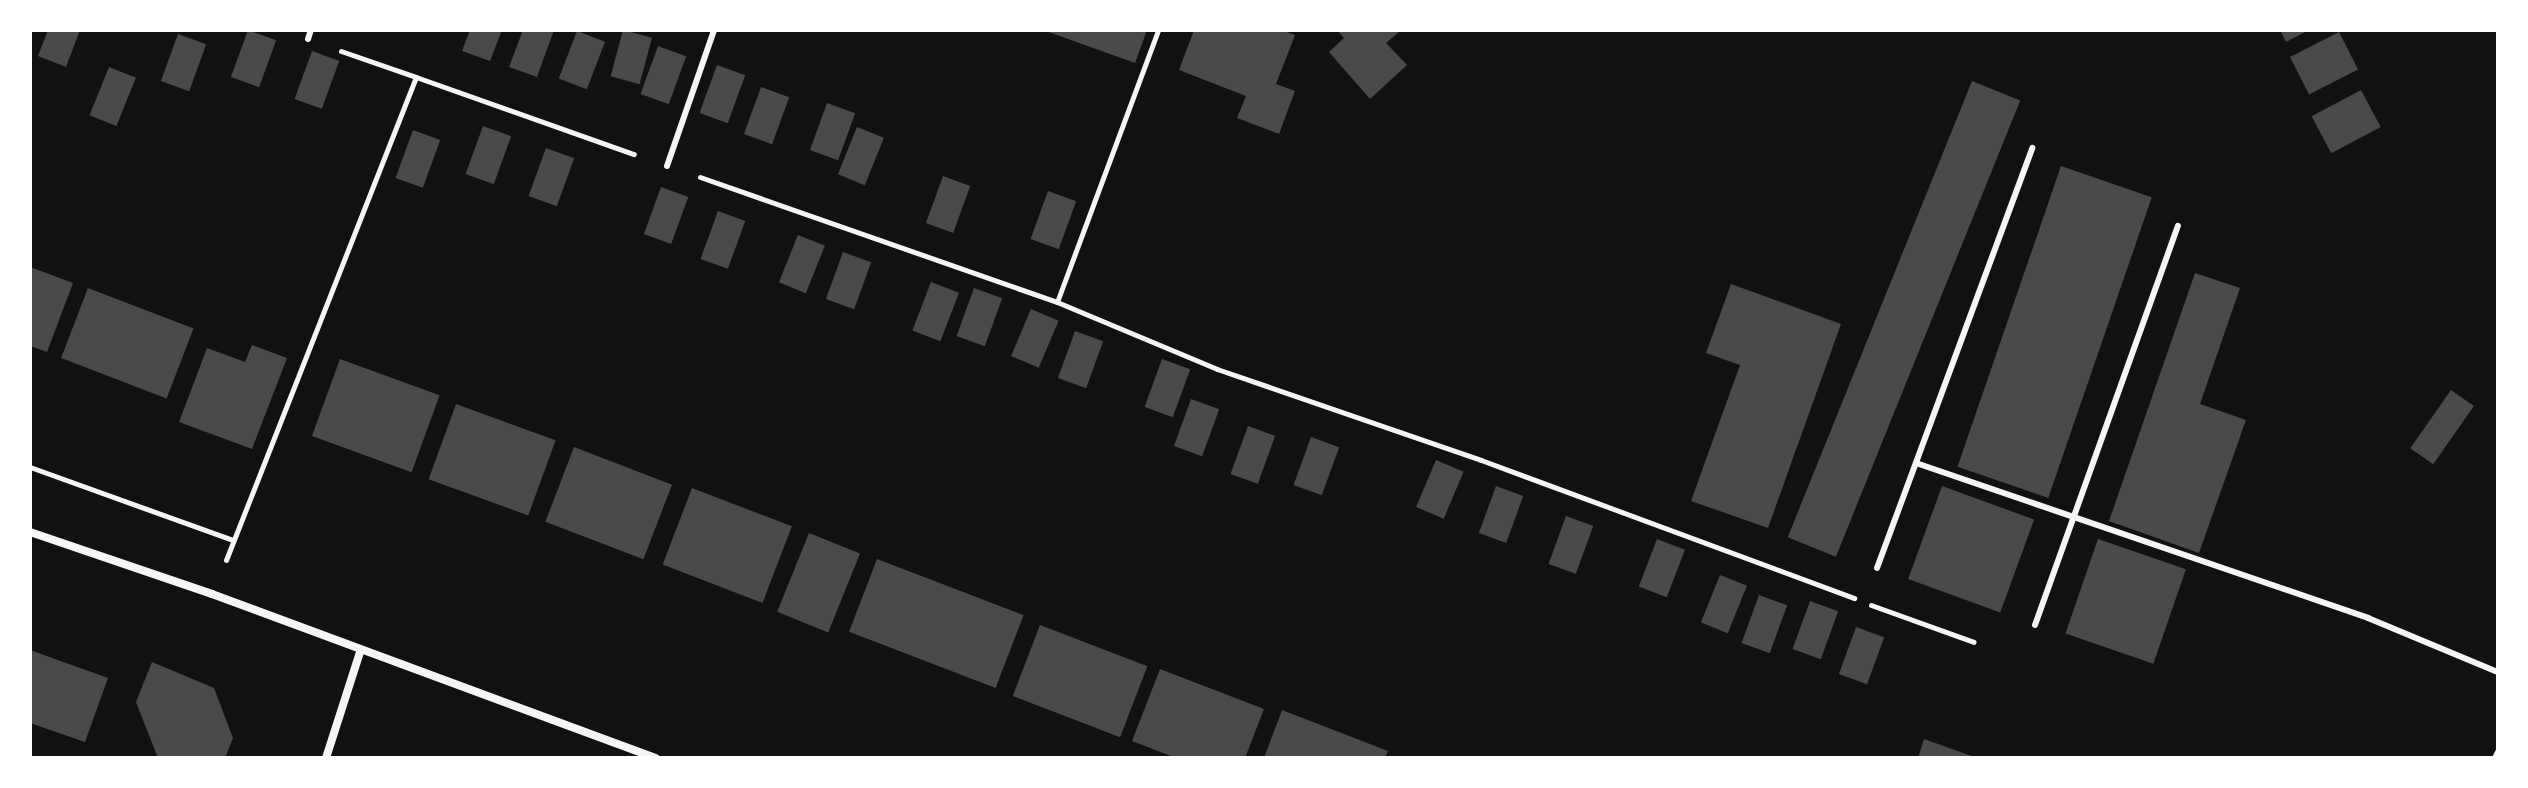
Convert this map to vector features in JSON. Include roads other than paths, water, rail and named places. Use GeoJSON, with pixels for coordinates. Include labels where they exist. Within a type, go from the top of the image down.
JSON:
{"type":"FeatureCollection","features":[{"type":"Feature","properties":{"kind":"street"},"geometry":{"type":"LineString","coordinates":[[30,532],[212,594],[656,758]]}},
{"type":"Feature","properties":{"kind":"street"},"geometry":{"type":"LineString","coordinates":[[326,758],[361,649]]}},
{"type":"Feature","properties":{"kind":"lane"},"geometry":{"type":"LineString","coordinates":[[308,39],[311,30]]}},
{"type":"Feature","properties":{"kind":"lane"},"geometry":{"type":"LineString","coordinates":[[667,166],[714,30]]}},
{"type":"Feature","properties":{"kind":"lane"},"geometry":{"type":"LineString","coordinates":[[1877,568],[2032,148]]}},
{"type":"Feature","properties":{"kind":"lane"},"geometry":{"type":"LineString","coordinates":[[2035,625],[2178,226]]}},
{"type":"Feature","properties":{"kind":"lane"},"geometry":{"type":"LineString","coordinates":[[1916,463],[2368,618],[2498,672]]}},
{"type":"Feature","properties":{"kind":"lane"},"geometry":{"type":"LineString","coordinates":[[2495,758],[2498,752]]}}]}
